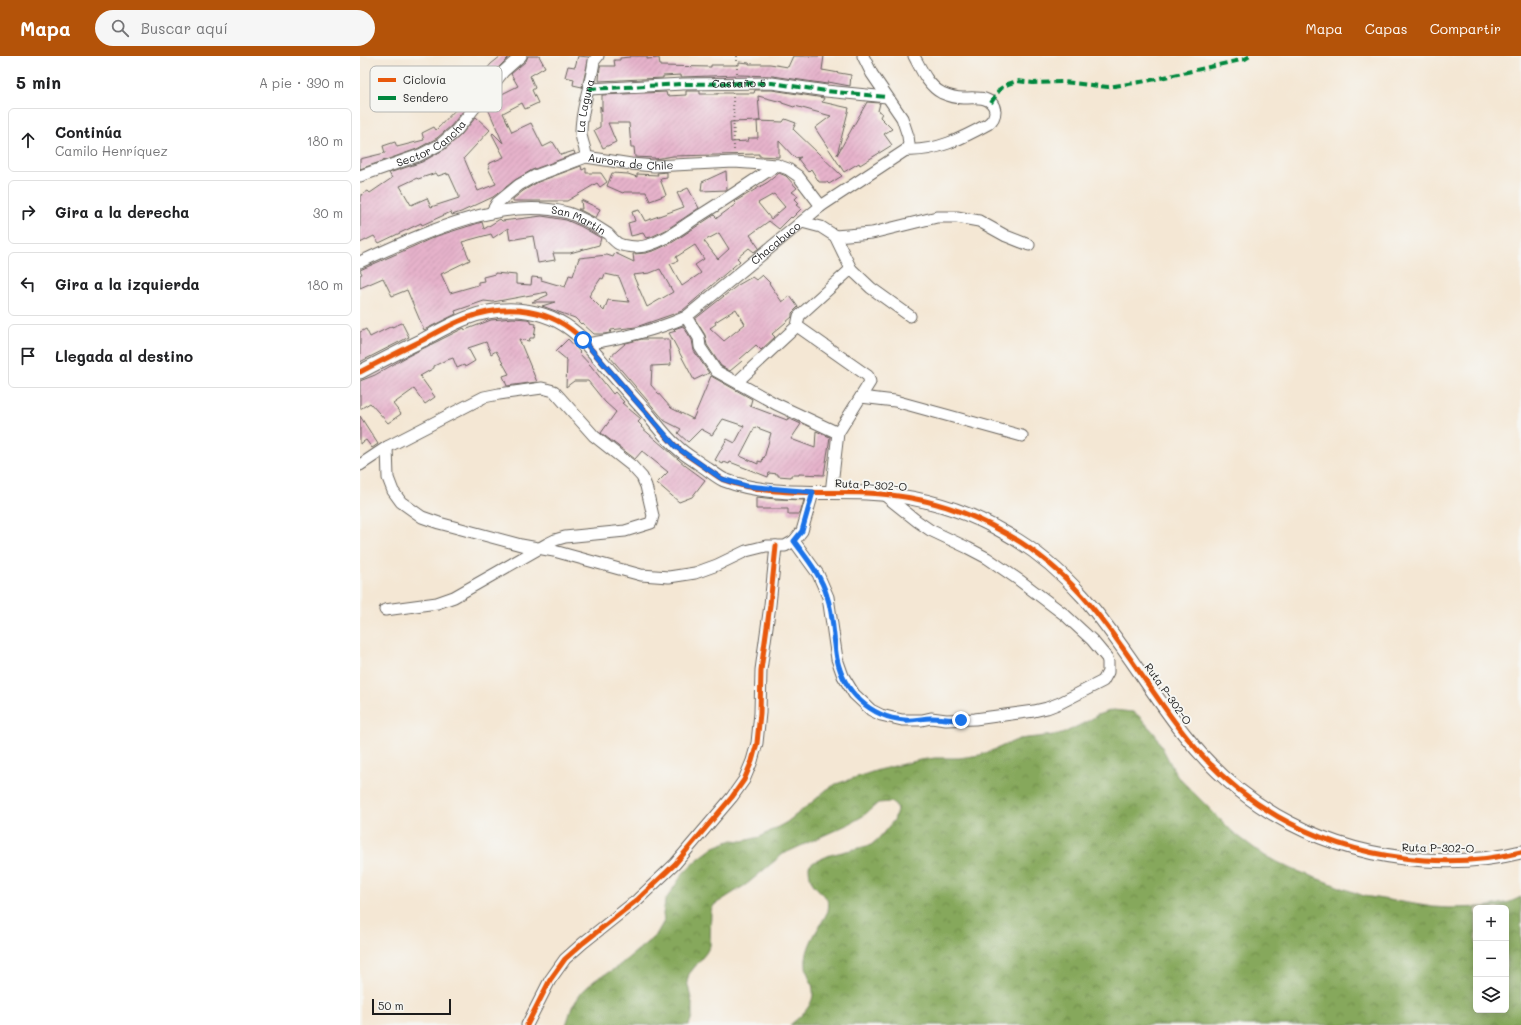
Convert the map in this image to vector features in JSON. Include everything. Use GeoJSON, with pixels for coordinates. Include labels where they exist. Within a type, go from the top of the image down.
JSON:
{"type":"FeatureCollection","features":[{"type":"Feature","properties":{"kind":"street","name":"Sector Cancha"},"geometry":{"type":"LineString","coordinates":[[502,73],[521,56]]}},
{"type":"Feature","properties":{"kind":"street","name":"La Laguna"},"geometry":{"type":"LineString","coordinates":[[586,157],[586,148],[581,136],[581,130],[594,61],[598,56]]}},
{"type":"Feature","properties":{"kind":"street"},"geometry":{"type":"LineString","coordinates":[[863,56],[887,97],[902,118],[906,128],[909,144],[906,150],[923,150],[942,145],[988,124],[993,119],[993,107],[991,103],[985,99],[956,98],[938,90],[926,77],[914,56]]}},
{"type":"Feature","properties":{"kind":"street","name":"Castaño 5"},"geometry":{"type":"LineString","coordinates":[[589,89],[683,84],[784,84],[826,91],[887,97]]}},
{"type":"Feature","properties":{"kind":"street","name":"Sector Cancha"},"geometry":{"type":"LineString","coordinates":[[360,176],[420,155],[442,144],[456,131],[471,112]]}},
{"type":"Feature","properties":{"kind":"street","name":"Chacabuco"},"geometry":{"type":"LineString","coordinates":[[587,344],[647,332],[686,318],[821,206],[906,150]]}},
{"type":"Feature","properties":{"kind":"street","name":"Aurora de Chile"},"geometry":{"type":"LineString","coordinates":[[491,213],[497,203],[519,185],[535,176],[586,157],[654,166],[734,162],[777,165],[788,169],[798,176],[821,206]]}},
{"type":"Feature","properties":{"kind":"street","name":"San Martín"},"geometry":{"type":"LineString","coordinates":[[360,262],[422,234],[491,213],[525,209],[548,209],[570,214],[607,234],[620,244],[637,247],[654,244],[777,165]]}},
{"type":"Feature","properties":{"kind":"street"},"geometry":{"type":"LineString","coordinates":[[835,236],[872,233],[937,217],[957,217],[978,221],[1006,236],[1029,245]]}},
{"type":"Feature","properties":{"kind":"street"},"geometry":{"type":"LineString","coordinates":[[802,222],[821,227],[835,236],[851,269],[871,288],[910,316]]}},
{"type":"Feature","properties":{"kind":"street"},"geometry":{"type":"LineString","coordinates":[[737,382],[797,326],[799,316],[851,269]]}},
{"type":"Feature","properties":{"kind":"street","name":"Ruta P-302-O"},"geometry":{"type":"LineString","coordinates":[[360,372],[460,321],[485,312],[499,310],[526,311],[550,317],[569,328],[587,344],[676,447],[722,479],[746,486],[822,493],[863,492],[905,496],[940,504],[973,516],[1009,535],[1042,557],[1070,582],[1096,610],[1168,712],[1209,763],[1254,802],[1290,824],[1347,847],[1389,856],[1452,861],[1493,857],[1521,852]]}},
{"type":"Feature","properties":{"kind":"street"},"geometry":{"type":"LineString","coordinates":[[686,318],[699,338],[700,347],[716,371],[776,404],[838,433]]}},
{"type":"Feature","properties":{"kind":"street"},"geometry":{"type":"LineString","coordinates":[[387,447],[387,470],[390,485],[397,497],[415,512],[439,523],[641,575],[669,577],[695,573],[717,565],[746,551],[756,548],[785,546],[794,541],[802,531],[822,493],[838,433],[870,382],[868,376],[797,326]]}},
{"type":"Feature","properties":{"kind":"street"},"geometry":{"type":"LineString","coordinates":[[360,465],[387,447],[484,397],[542,388],[554,391],[594,436],[632,466],[642,477],[646,486],[653,519],[649,525],[637,528],[609,534],[566,537],[555,540],[538,548],[454,597],[437,603],[385,610]]}},
{"type":"Feature","properties":{"kind":"street"},"geometry":{"type":"LineString","coordinates":[[861,396],[901,402],[1022,436]]}},
{"type":"Feature","properties":{"kind":"street"},"geometry":{"type":"LineString","coordinates":[[794,541],[818,574],[824,587],[830,607],[838,659],[843,676],[854,694],[871,710],[902,720],[922,720],[931,718],[961,720],[975,719],[1047,708],[1103,681],[1108,672],[1107,658],[1092,640],[1065,615],[987,558],[917,522],[883,494]]}},
{"type":"Feature","properties":{"kind":"street"},"geometry":{"type":"LineString","coordinates":[[527,1025],[550,980],[566,959],[637,900],[675,864],[732,797],[744,780],[752,761],[757,743],[760,713],[761,670],[776,546]]}},
{"type":"Feature","properties":{"kind":"path"},"geometry":{"type":"LineString","coordinates":[[734,162],[735,84],[737,56]]}},
{"type":"Feature","properties":{"kind":"green space"},"geometry":{"type":"Polygon","coordinates":[[[1113,710],[1133,712],[1139,716],[1155,734],[1177,776],[1234,833],[1265,856],[1292,869],[1364,896],[1433,907],[1473,907],[1473,1013],[1509,1013],[1509,905],[1496,905],[1510,902],[1521,897],[1521,1025],[790,1025],[808,1007],[813,996],[813,989],[806,968],[807,952],[828,911],[829,906],[825,896],[812,881],[809,866],[814,862],[830,855],[871,845],[894,820],[897,811],[896,805],[891,802],[878,803],[863,816],[849,824],[783,854],[747,884],[714,905],[711,911],[710,946],[689,974],[687,981],[692,1003],[692,1017],[689,1025],[566,1025],[572,1007],[582,992],[595,980],[616,968],[656,935],[664,921],[663,914],[665,901],[684,872],[714,847],[732,840],[743,841],[760,837],[787,822],[826,790],[836,784],[878,770],[920,760],[935,758],[959,758],[980,755],[1019,739],[1062,734],[1097,715],[1113,710]]]}},
{"type":"Feature","properties":{"kind":"building"},"geometry":{"type":"Polygon","coordinates":[[[501,56],[510,56],[500,66],[489,66],[501,56]]]}},
{"type":"Feature","properties":{"kind":"building"},"geometry":{"type":"Polygon","coordinates":[[[528,56],[539,56],[545,67],[530,76],[535,88],[532,90],[538,103],[525,109],[522,103],[503,113],[512,132],[531,123],[543,147],[553,142],[561,155],[574,151],[575,154],[532,170],[515,180],[493,197],[461,212],[452,215],[451,212],[422,225],[421,223],[379,243],[374,236],[360,243],[360,196],[368,191],[370,193],[392,178],[389,173],[422,162],[445,149],[461,135],[476,117],[490,130],[464,158],[478,191],[496,184],[488,168],[490,168],[488,164],[504,157],[492,134],[493,133],[503,143],[489,112],[502,112],[502,94],[518,86],[511,74],[526,61],[528,56]],[[436,173],[418,179],[417,178],[400,186],[411,205],[427,198],[431,207],[459,198],[449,174],[447,175],[447,173],[438,176],[436,173]]]}},
{"type":"Feature","properties":{"kind":"building"},"geometry":{"type":"Polygon","coordinates":[[[578,56],[589,57],[582,87],[573,85],[574,79],[565,77],[568,66],[575,67],[578,56]]]}},
{"type":"Feature","properties":{"kind":"building"},"geometry":{"type":"Polygon","coordinates":[[[630,56],[647,56],[647,59],[659,58],[660,66],[711,67],[711,65],[739,65],[739,62],[788,67],[793,56],[824,56],[822,70],[851,75],[850,86],[773,76],[739,75],[681,77],[681,75],[663,76],[663,78],[599,81],[600,66],[615,66],[614,60],[620,60],[620,58],[630,56]]]}},
{"type":"Feature","properties":{"kind":"building"},"geometry":{"type":"Polygon","coordinates":[[[755,90],[772,90],[824,98],[822,102],[849,108],[837,155],[867,102],[880,103],[878,111],[882,113],[880,117],[892,129],[884,134],[892,145],[860,165],[859,163],[844,172],[815,128],[831,116],[758,96],[760,121],[758,121],[783,122],[785,119],[796,123],[793,129],[842,176],[829,184],[827,182],[819,182],[811,169],[808,172],[798,159],[801,157],[795,158],[779,141],[779,157],[759,156],[759,154],[673,156],[655,159],[635,157],[634,147],[631,147],[629,123],[608,123],[616,142],[603,148],[594,130],[600,127],[600,106],[602,111],[602,95],[666,92],[667,96],[686,95],[686,91],[700,91],[700,94],[718,94],[754,93],[755,90]],[[757,121],[730,122],[731,142],[748,141],[749,138],[758,138],[757,121]]]}},
{"type":"Feature","properties":{"kind":"building"},"geometry":{"type":"Polygon","coordinates":[[[453,112],[462,112],[451,126],[437,138],[417,149],[360,169],[360,159],[385,153],[383,146],[395,142],[397,147],[424,140],[422,133],[434,127],[436,130],[453,112]]]}},
{"type":"Feature","properties":{"kind":"building"},"geometry":{"type":"Polygon","coordinates":[[[581,166],[582,170],[586,168],[586,173],[601,173],[607,182],[600,187],[597,183],[567,201],[513,201],[513,199],[523,191],[538,182],[581,166]]]}},
{"type":"Feature","properties":{"kind":"building"},"geometry":{"type":"Polygon","coordinates":[[[726,171],[727,190],[701,191],[702,182],[726,171]]]}},
{"type":"Feature","properties":{"kind":"building"},"geometry":{"type":"Polygon","coordinates":[[[667,172],[667,178],[660,179],[666,195],[650,201],[646,192],[623,193],[607,186],[612,173],[628,174],[637,177],[637,174],[658,175],[657,173],[667,172]]]}},
{"type":"Feature","properties":{"kind":"building"},"geometry":{"type":"Polygon","coordinates":[[[779,173],[786,176],[797,188],[792,192],[798,196],[795,199],[799,203],[796,205],[801,209],[779,229],[769,221],[750,235],[759,248],[754,252],[749,248],[737,258],[740,261],[682,311],[636,327],[611,330],[610,333],[604,334],[594,334],[575,318],[542,306],[555,302],[532,302],[548,295],[547,292],[493,302],[484,301],[455,311],[456,314],[424,330],[407,290],[392,296],[383,278],[360,288],[360,275],[362,274],[360,270],[437,236],[482,222],[484,229],[500,219],[502,221],[542,216],[566,220],[580,226],[601,238],[599,245],[570,253],[553,253],[555,260],[538,263],[533,236],[510,240],[508,228],[493,238],[491,234],[462,242],[470,260],[441,274],[450,293],[478,285],[478,282],[484,281],[483,277],[495,273],[516,275],[516,284],[531,285],[532,277],[542,278],[541,280],[565,287],[569,275],[573,276],[579,258],[607,255],[613,257],[615,253],[634,262],[633,254],[646,253],[656,250],[673,242],[714,215],[717,218],[736,204],[734,202],[768,182],[779,173]],[[774,194],[758,203],[771,219],[785,207],[774,194]],[[719,233],[704,241],[718,259],[729,249],[719,233]],[[695,245],[676,257],[678,261],[670,264],[682,286],[701,273],[695,265],[704,259],[695,245]],[[660,269],[650,273],[633,275],[647,307],[673,292],[660,269]],[[605,274],[603,279],[601,278],[589,296],[604,311],[608,300],[629,302],[619,277],[605,274]]]}},
{"type":"Feature","properties":{"kind":"building"},"geometry":{"type":"Polygon","coordinates":[[[688,188],[699,208],[666,230],[651,237],[646,238],[643,233],[631,236],[628,223],[635,221],[632,212],[639,210],[645,221],[684,207],[677,193],[688,188]]]}},
{"type":"Feature","properties":{"kind":"building"},"geometry":{"type":"Polygon","coordinates":[[[581,200],[600,209],[596,218],[578,209],[582,209],[581,200]]]}},
{"type":"Feature","properties":{"kind":"building"},"geometry":{"type":"Polygon","coordinates":[[[762,275],[770,283],[782,302],[790,296],[798,307],[792,313],[792,317],[772,334],[775,337],[761,350],[756,345],[740,359],[742,361],[730,371],[721,366],[707,345],[705,335],[695,319],[738,285],[752,277],[756,280],[762,275]],[[736,309],[715,322],[716,324],[710,328],[724,341],[745,324],[736,309]]]}},
{"type":"Feature","properties":{"kind":"building"},"geometry":{"type":"Polygon","coordinates":[[[513,318],[527,319],[530,320],[530,323],[536,324],[534,338],[530,338],[529,341],[519,339],[537,382],[507,386],[503,376],[509,374],[496,351],[491,354],[486,342],[468,348],[475,361],[465,367],[464,365],[457,368],[453,358],[434,366],[434,368],[420,376],[435,397],[425,404],[414,389],[393,404],[401,414],[388,423],[370,403],[360,409],[360,381],[375,375],[408,356],[464,328],[465,330],[491,320],[513,318]]]}},
{"type":"Feature","properties":{"kind":"building"},"geometry":{"type":"Polygon","coordinates":[[[402,323],[409,337],[360,362],[360,332],[366,329],[370,337],[392,326],[402,323]]]}},
{"type":"Feature","properties":{"kind":"building"},"geometry":{"type":"Polygon","coordinates":[[[683,326],[692,340],[694,351],[709,373],[694,380],[669,333],[676,331],[674,329],[683,326]]]}},
{"type":"Feature","properties":{"kind":"building"},"geometry":{"type":"Polygon","coordinates":[[[568,339],[613,394],[615,392],[624,402],[622,403],[641,419],[638,422],[642,426],[641,427],[686,466],[705,480],[692,497],[679,502],[657,483],[668,472],[642,451],[635,459],[601,433],[616,412],[605,402],[588,381],[574,381],[566,387],[567,360],[556,351],[568,339]]]}},
{"type":"Feature","properties":{"kind":"building"},"geometry":{"type":"Polygon","coordinates":[[[642,339],[669,339],[671,365],[652,366],[651,385],[671,408],[693,419],[711,376],[752,399],[750,406],[787,420],[788,418],[801,424],[791,439],[815,448],[816,431],[830,437],[824,475],[799,474],[791,475],[791,477],[778,476],[778,474],[769,473],[768,477],[730,462],[729,464],[724,462],[723,464],[715,460],[727,439],[735,443],[744,426],[723,419],[712,435],[701,429],[688,442],[678,433],[681,429],[665,421],[610,357],[626,343],[642,339]],[[755,427],[740,456],[758,464],[758,461],[762,462],[771,433],[755,427]]]}},
{"type":"Feature","properties":{"kind":"building"},"geometry":{"type":"Polygon","coordinates":[[[360,416],[378,444],[372,448],[366,440],[360,444],[360,416]]]}},
{"type":"Feature","properties":{"kind":"building"},"geometry":{"type":"Polygon","coordinates":[[[756,497],[804,500],[800,514],[788,514],[788,509],[756,509],[756,497]]]}},
{"type":"Feature","properties":{"kind":"marked path"},"geometry":{"type":"LineString","coordinates":[[991,103],[1000,89],[1017,81],[1033,83],[1064,82],[1108,87],[1147,81],[1245,59],[1250,56]]}},
{"type":"Feature","properties":{"kind":"marked path"},"geometry":{"type":"LineString","coordinates":[[589,89],[683,84],[772,83],[826,91],[887,97]]}},
{"type":"Feature","properties":{"kind":"cycle path"},"geometry":{"type":"LineString","coordinates":[[360,372],[444,328],[482,313],[513,310],[528,311],[543,315],[571,329],[583,340],[673,443],[686,454],[724,480],[758,489],[794,492],[885,494],[939,504],[974,517],[1007,534],[1037,553],[1062,575],[1106,624],[1163,706],[1184,734],[1208,761],[1233,785],[1261,806],[1290,823],[1321,837],[1354,848],[1388,856],[1448,861],[1485,859],[1521,852]]}},
{"type":"Feature","properties":{"kind":"cycle path"},"geometry":{"type":"LineString","coordinates":[[527,1025],[550,980],[565,959],[637,900],[675,864],[732,797],[744,780],[752,761],[757,743],[760,713],[761,670],[776,546]]}},
{"type":"Feature","properties":{"kind":"route"},"geometry":{"type":"LineString","coordinates":[[583,340],[676,447],[722,479],[746,486],[813,492],[802,531],[794,541],[818,574],[828,597],[840,668],[847,684],[854,694],[871,710],[893,718],[902,720],[922,720],[931,718],[961,720]]}}]}
